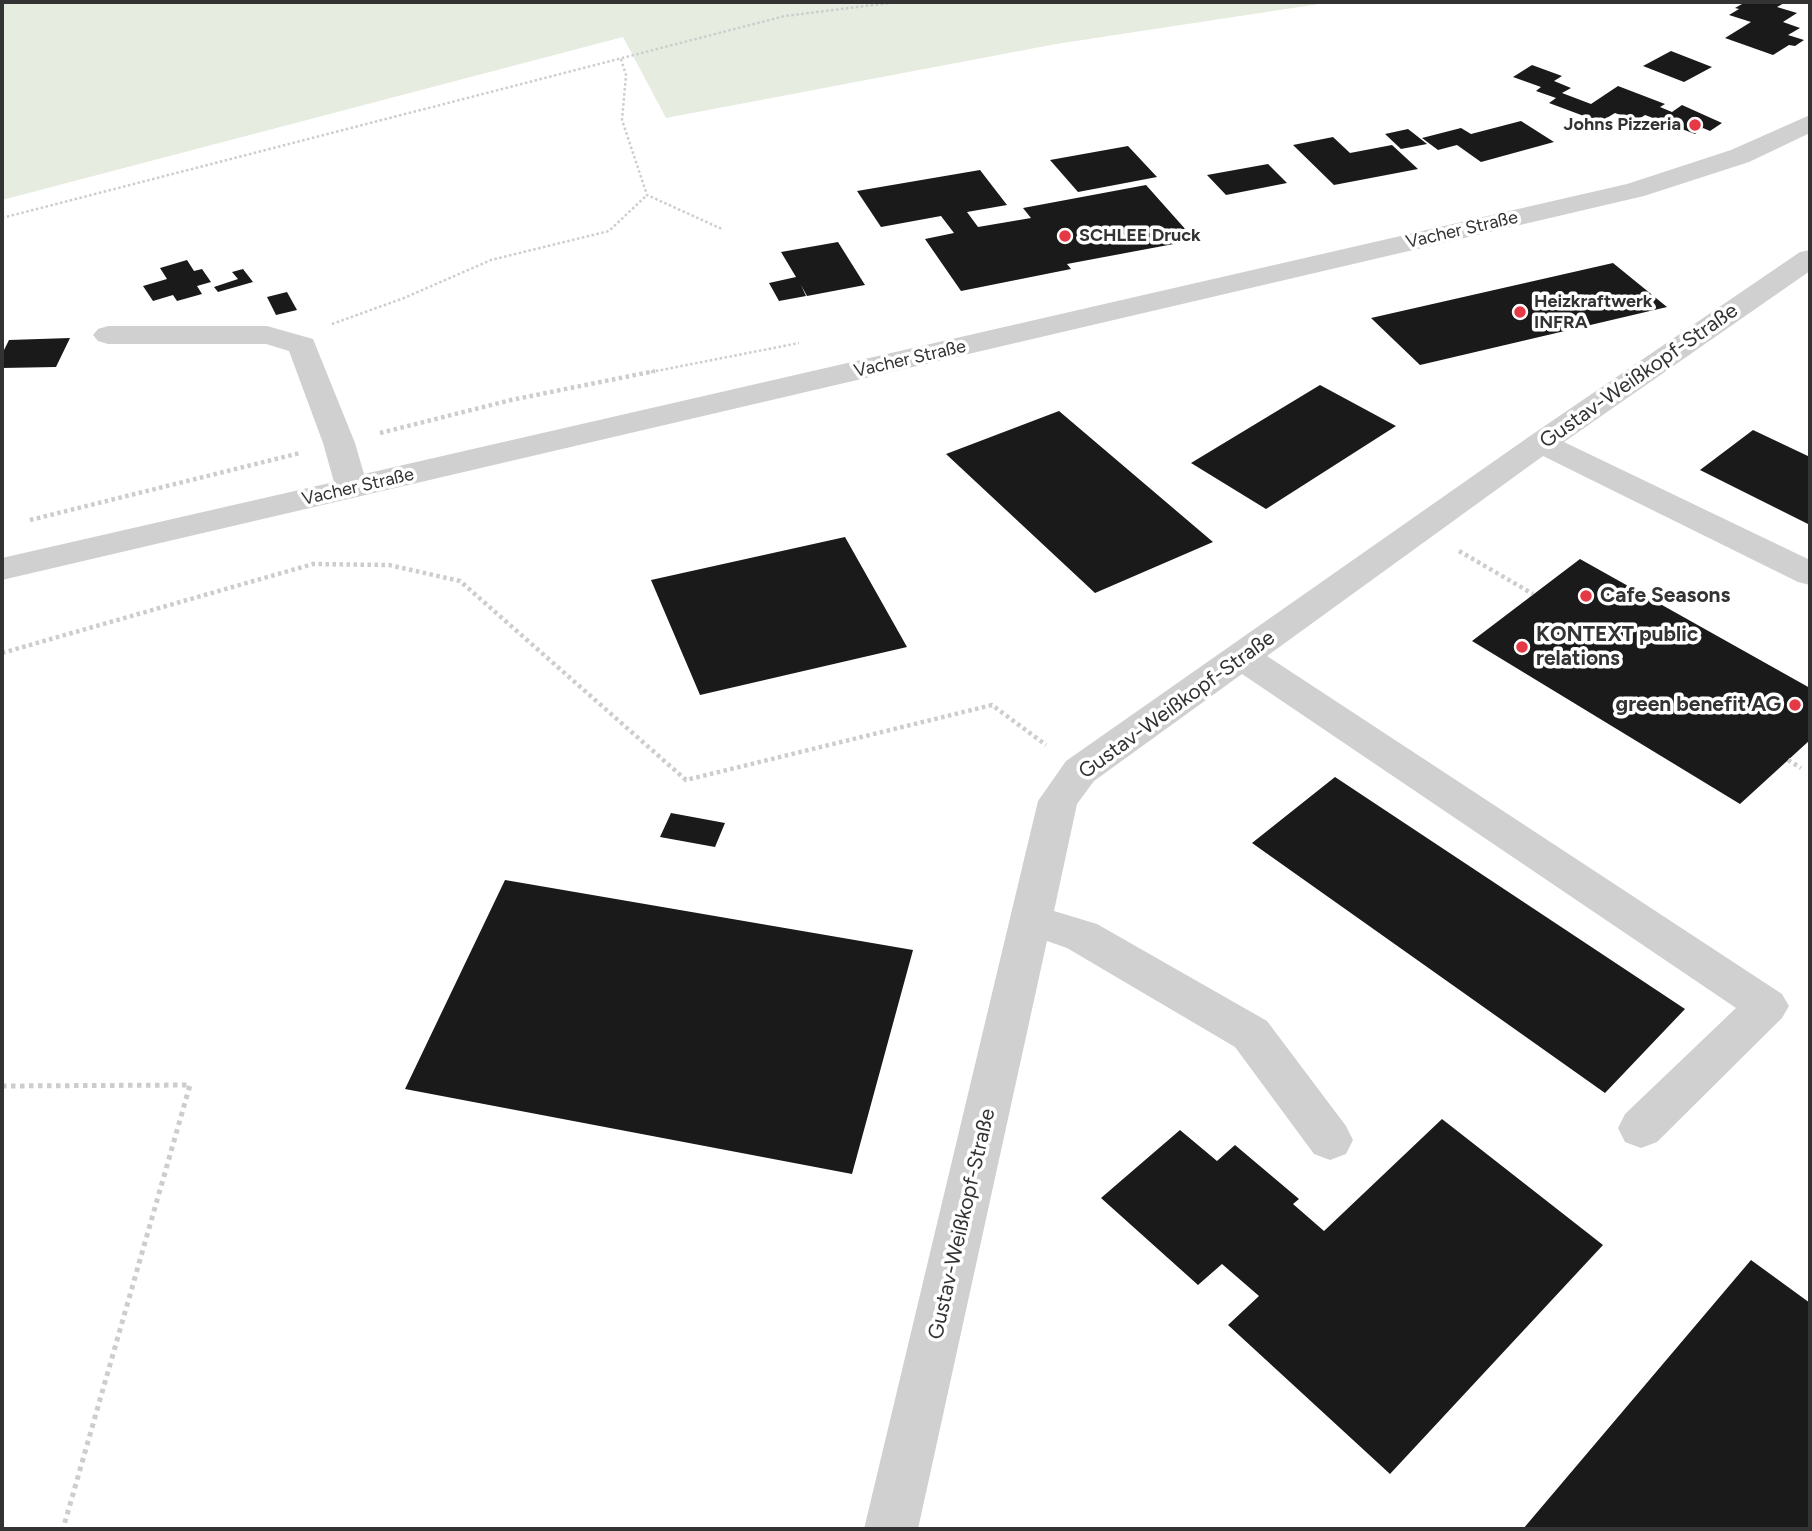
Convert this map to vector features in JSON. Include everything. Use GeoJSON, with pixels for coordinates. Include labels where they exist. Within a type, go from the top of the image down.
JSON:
{"type":"FeatureCollection","features":[{"type":"Feature","properties":{"kind":"street","name":"Vacher Straße"},"geometry":{"type":"LineString","coordinates":[[2,569],[1635,190],[1740,156],[1810,123]]}},
{"type":"Feature","properties":{"kind":"street","name":"Gustav-Weißkopf-Straße"},"geometry":{"type":"LineString","coordinates":[[891,1529],[1058,801],[1080,771],[1541,443],[1810,258]]}},
{"type":"Feature","properties":{"kind":"street"},"geometry":{"type":"LineString","coordinates":[[108,335],[267,335],[302,345],[339,443],[352,488]]}},
{"type":"Feature","properties":{"kind":"street"},"geometry":{"type":"LineString","coordinates":[[1541,443],[1810,574]]}},
{"type":"Feature","properties":{"kind":"street"},"geometry":{"type":"LineString","coordinates":[[1242,656],[1325,697],[1767,1006],[1641,1128]]}},
{"type":"Feature","properties":{"kind":"street"},"geometry":{"type":"LineString","coordinates":[[1031,920],[1082,936],[1251,1034],[1330,1140]]}},
{"type":"Feature","properties":{"kind":"path"},"geometry":{"type":"LineString","coordinates":[[2,218],[785,16],[897,2]]}},
{"type":"Feature","properties":{"kind":"path"},"geometry":{"type":"LineString","coordinates":[[621,59],[626,75],[622,120],[647,195],[722,229]]}},
{"type":"Feature","properties":{"kind":"path"},"geometry":{"type":"LineString","coordinates":[[366,313],[491,260],[609,231],[647,195]]}},
{"type":"Feature","properties":{"kind":"path"},"geometry":{"type":"LineString","coordinates":[[29,520],[511,400],[810,341]]}},
{"type":"Feature","properties":{"kind":"path"},"geometry":{"type":"LineString","coordinates":[[1422,529],[1533,594]]}},
{"type":"Feature","properties":{"kind":"path"},"geometry":{"type":"LineString","coordinates":[[2,653],[313,564],[389,565],[460,581],[686,780],[992,705],[1080,771]]}},
{"type":"Feature","properties":{"kind":"path"},"geometry":{"type":"LineString","coordinates":[[1788,760],[1801,768]]}},
{"type":"Feature","properties":{"kind":"path"},"geometry":{"type":"LineString","coordinates":[[2,1086],[190,1085],[63,1529]]}},
{"type":"Feature","properties":{"kind":"shaded area"},"geometry":{"type":"Polygon","coordinates":[[[2,2],[1332,2],[1056,44],[666,118],[623,37],[2,200],[2,2]]]}},
{"type":"Feature","properties":{"kind":"building"},"geometry":{"type":"Polygon","coordinates":[[[1737,2],[1786,2],[1777,7],[1797,13],[1783,22],[1800,28],[1788,35],[1804,40],[1773,55],[1725,38],[1751,22],[1729,15],[1742,4],[1737,2]]]}},
{"type":"Feature","properties":{"kind":"building"},"geometry":{"type":"Polygon","coordinates":[[[1671,51],[1712,67],[1684,82],[1643,66],[1671,51]]]}},
{"type":"Feature","properties":{"kind":"building"},"geometry":{"type":"Polygon","coordinates":[[[1532,65],[1562,76],[1554,81],[1571,88],[1562,93],[1591,104],[1618,86],[1665,104],[1660,107],[1672,112],[1682,105],[1722,123],[1710,131],[1703,128],[1695,134],[1645,115],[1636,121],[1615,113],[1600,122],[1549,103],[1556,98],[1536,91],[1541,87],[1513,77],[1532,65]]]}},
{"type":"Feature","properties":{"kind":"building"},"geometry":{"type":"Polygon","coordinates":[[[1521,121],[1554,142],[1481,162],[1457,145],[1438,150],[1422,138],[1461,128],[1471,134],[1521,121]]]}},
{"type":"Feature","properties":{"kind":"building"},"geometry":{"type":"Polygon","coordinates":[[[1408,129],[1427,144],[1401,149],[1385,134],[1408,129]]]}},
{"type":"Feature","properties":{"kind":"building"},"geometry":{"type":"Polygon","coordinates":[[[1333,137],[1350,153],[1392,145],[1418,169],[1334,185],[1293,145],[1333,137]]]}},
{"type":"Feature","properties":{"kind":"building"},"geometry":{"type":"Polygon","coordinates":[[[1128,146],[1157,177],[1078,192],[1050,160],[1128,146]]]}},
{"type":"Feature","properties":{"kind":"building"},"geometry":{"type":"Polygon","coordinates":[[[1268,164],[1287,183],[1226,195],[1207,175],[1268,164]]]}},
{"type":"Feature","properties":{"kind":"building","name":"SCHLEE Druck"},"geometry":{"type":"Polygon","coordinates":[[[980,170],[1007,205],[967,212],[978,227],[1031,218],[1023,208],[1146,185],[1195,240],[1067,264],[1071,269],[961,291],[925,239],[954,233],[941,216],[881,227],[857,191],[980,170]]]}},
{"type":"Feature","properties":{"kind":"building"},"geometry":{"type":"Polygon","coordinates":[[[838,242],[865,285],[807,296],[801,285],[806,296],[779,301],[769,283],[796,277],[781,252],[838,242]]]}},
{"type":"Feature","properties":{"kind":"building"},"geometry":{"type":"Polygon","coordinates":[[[187,260],[194,271],[202,269],[211,282],[197,286],[202,294],[177,301],[173,295],[153,301],[143,286],[167,279],[160,268],[187,260]]]}},
{"type":"Feature","properties":{"kind":"building","name":"Heizkraftwerk INFRA"},"geometry":{"type":"Polygon","coordinates":[[[1613,263],[1667,307],[1420,365],[1371,318],[1613,263]]]}},
{"type":"Feature","properties":{"kind":"building"},"geometry":{"type":"Polygon","coordinates":[[[243,269],[253,282],[218,292],[214,287],[238,279],[232,272],[243,269]]]}},
{"type":"Feature","properties":{"kind":"building"},"geometry":{"type":"Polygon","coordinates":[[[287,292],[297,310],[276,315],[267,297],[287,292]]]}},
{"type":"Feature","properties":{"kind":"building"},"geometry":{"type":"Polygon","coordinates":[[[70,338],[56,367],[2,368],[2,354],[9,340],[70,338]]]}},
{"type":"Feature","properties":{"kind":"building"},"geometry":{"type":"Polygon","coordinates":[[[1320,385],[1396,426],[1266,509],[1191,463],[1320,385]]]}},
{"type":"Feature","properties":{"kind":"building"},"geometry":{"type":"Polygon","coordinates":[[[1059,411],[1213,542],[1095,593],[946,454],[1059,411]]]}},
{"type":"Feature","properties":{"kind":"building"},"geometry":{"type":"Polygon","coordinates":[[[1753,430],[1810,457],[1810,525],[1700,470],[1753,430]]]}},
{"type":"Feature","properties":{"kind":"building"},"geometry":{"type":"Polygon","coordinates":[[[845,537],[907,647],[700,695],[651,580],[845,537]]]}},
{"type":"Feature","properties":{"kind":"building"},"geometry":{"type":"Polygon","coordinates":[[[1580,559],[1810,688],[1810,740],[1740,804],[1472,641],[1580,559]]]}},
{"type":"Feature","properties":{"kind":"building"},"geometry":{"type":"Polygon","coordinates":[[[1335,777],[1685,1009],[1605,1093],[1252,843],[1335,777]]]}},
{"type":"Feature","properties":{"kind":"building"},"geometry":{"type":"Polygon","coordinates":[[[671,813],[725,823],[715,847],[660,837],[671,813]]]}},
{"type":"Feature","properties":{"kind":"building"},"geometry":{"type":"Polygon","coordinates":[[[505,880],[913,950],[852,1174],[405,1089],[505,880]]]}},
{"type":"Feature","properties":{"kind":"building"},"geometry":{"type":"Polygon","coordinates":[[[1442,1119],[1603,1245],[1390,1474],[1228,1325],[1259,1296],[1222,1264],[1198,1285],[1101,1198],[1180,1130],[1217,1161],[1235,1145],[1299,1199],[1293,1204],[1324,1231],[1442,1119]]]}},
{"type":"Feature","properties":{"kind":"building"},"geometry":{"type":"Polygon","coordinates":[[[1751,1260],[1810,1303],[1810,1529],[1523,1529],[1751,1260]]]}},
{"type":"Feature","properties":{"kind":"place","name":"Johns Pizzeria"},"geometry":{"type":"Point","coordinates":[1695,125]}},
{"type":"Feature","properties":{"kind":"place","name":"SCHLEE Druck"},"geometry":{"type":"Point","coordinates":[1065,236]}},
{"type":"Feature","properties":{"kind":"place","name":"Heizkraftwerk INFRA"},"geometry":{"type":"Point","coordinates":[1520,312]}},
{"type":"Feature","properties":{"kind":"place","name":"Cafe Seasons"},"geometry":{"type":"Point","coordinates":[1586,596]}},
{"type":"Feature","properties":{"kind":"place","name":"KONTEXT public relations"},"geometry":{"type":"Point","coordinates":[1522,647]}},
{"type":"Feature","properties":{"kind":"place","name":"green benefit AG"},"geometry":{"type":"Point","coordinates":[1795,705]}}]}
